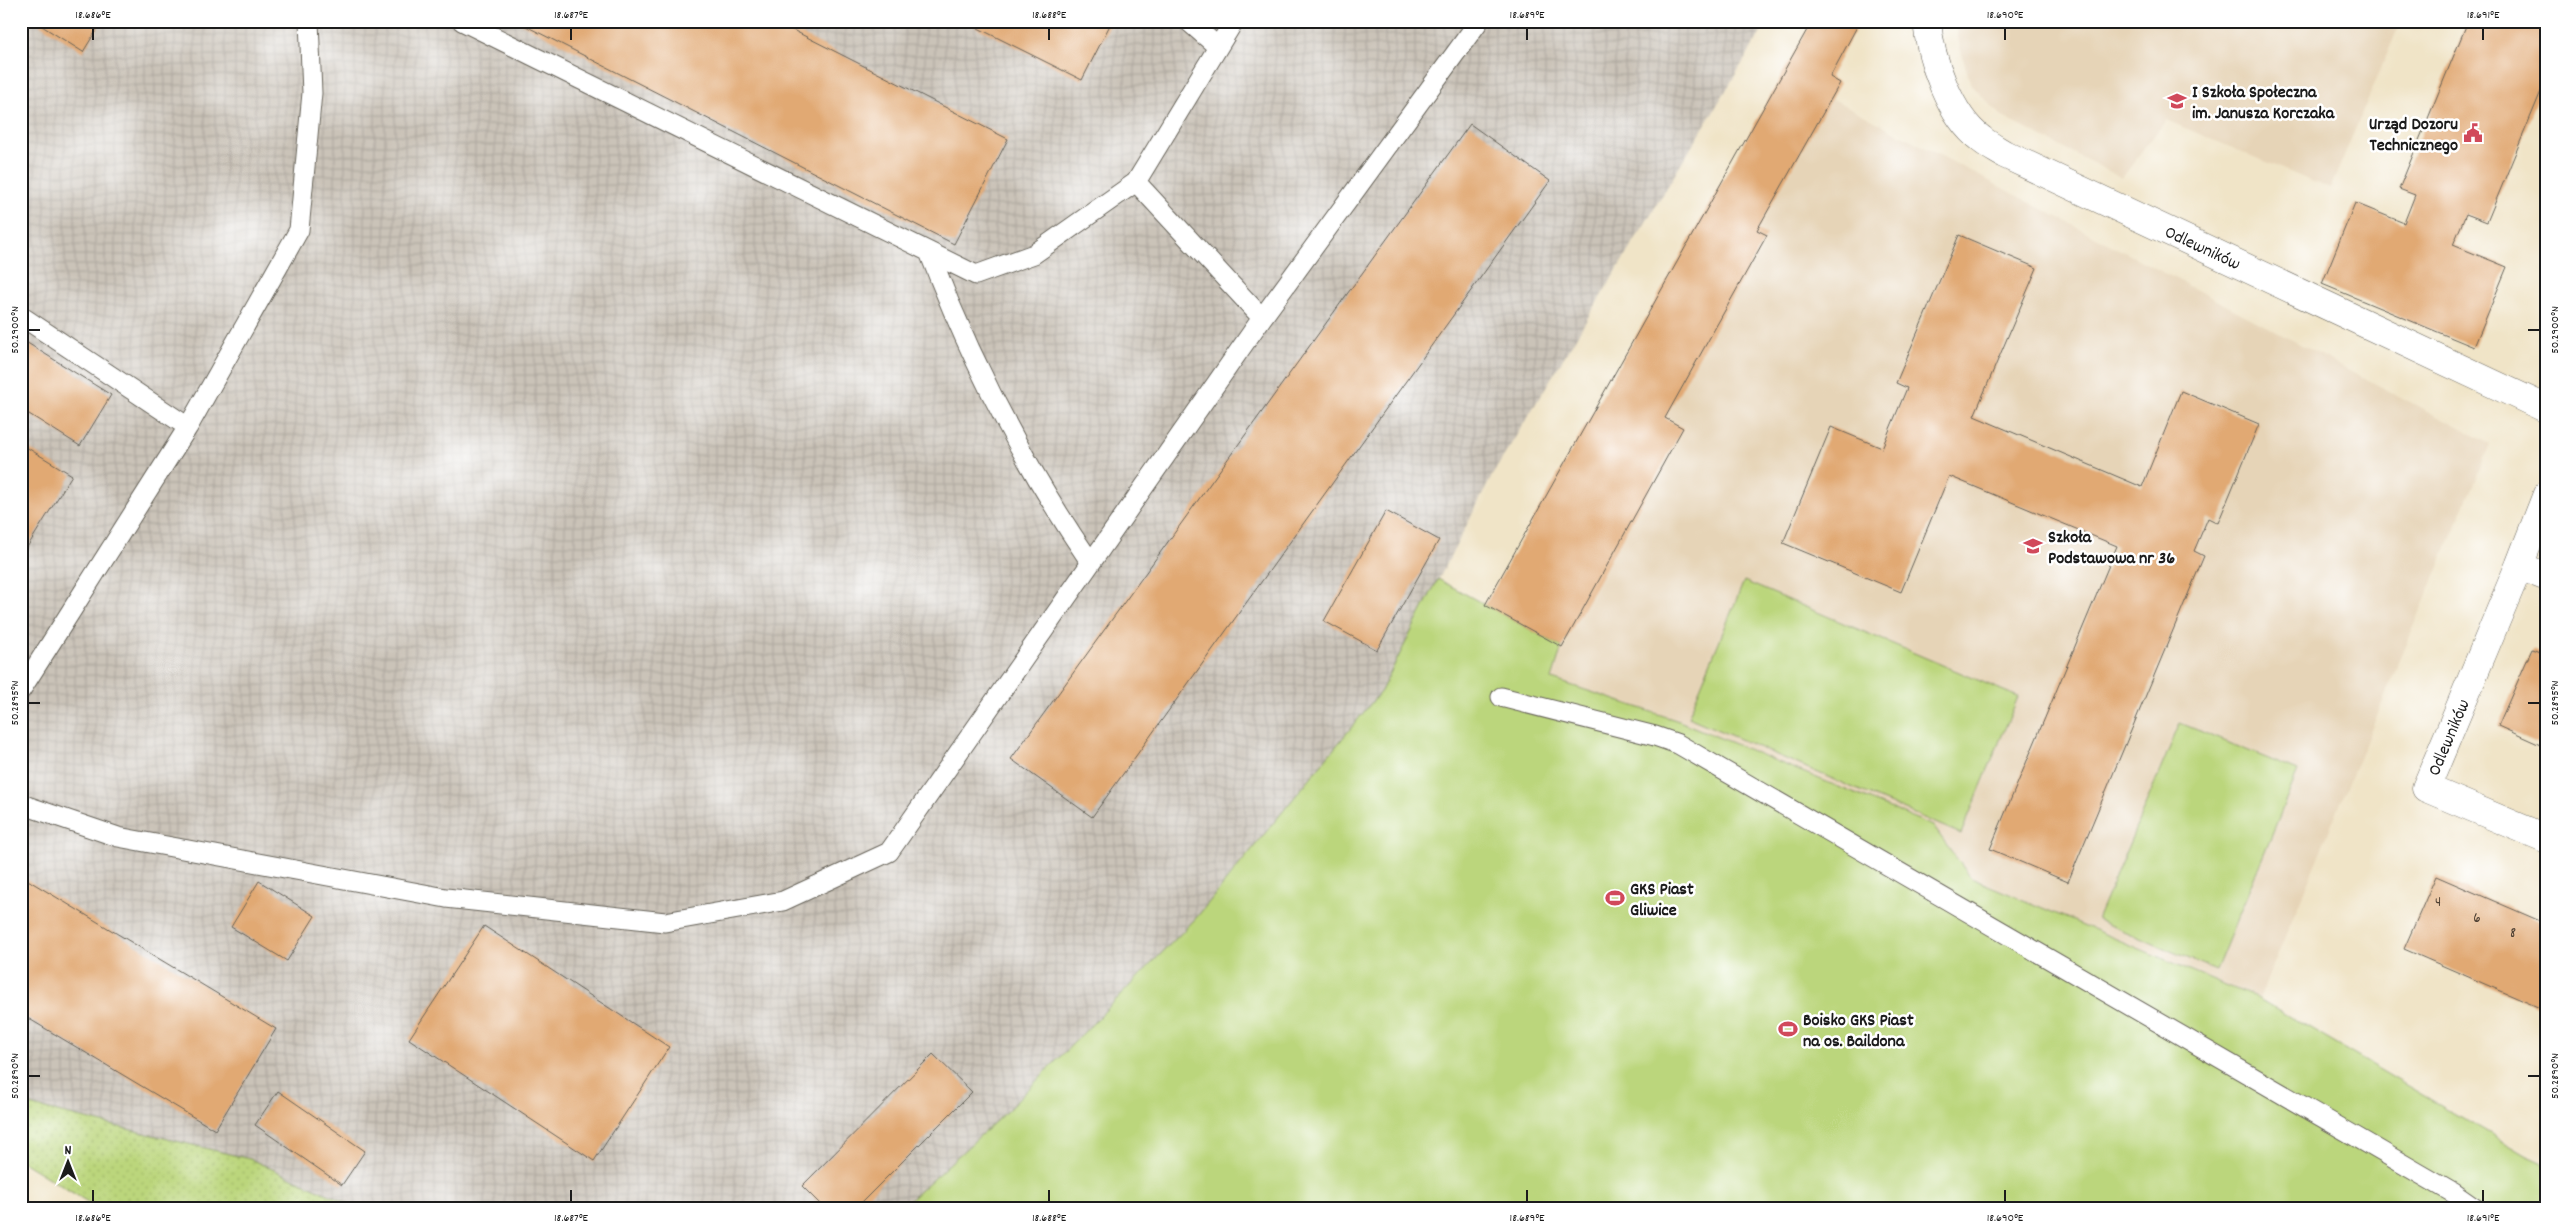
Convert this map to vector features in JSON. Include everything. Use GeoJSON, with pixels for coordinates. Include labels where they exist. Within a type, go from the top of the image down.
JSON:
{"type":"FeatureCollection","features":[{"type":"Feature","properties":{"kind":"street","name":"Odlewników"},"geometry":{"type":"LineString","coordinates":[[1927,21],[1935,62],[1946,90],[1963,121],[1980,139],[2013,158],[2547,410]]}},
{"type":"Feature","properties":{"kind":"street","name":"Odlewników"},"geometry":{"type":"LineString","coordinates":[[2547,494],[2519,566],[2426,788],[2547,839]]}},
{"type":"Feature","properties":{"kind":"street"},"geometry":{"type":"LineString","coordinates":[[2519,566],[2547,578]]}},
{"type":"Feature","properties":{"kind":"lane"},"geometry":{"type":"LineString","coordinates":[[21,690],[188,426],[299,230],[312,93],[310,21]]}},
{"type":"Feature","properties":{"kind":"lane"},"geometry":{"type":"LineString","coordinates":[[462,21],[976,275],[1034,254],[1136,182],[1234,21]]}},
{"type":"Feature","properties":{"kind":"lane"},"geometry":{"type":"LineString","coordinates":[[1188,21],[1218,47]]}},
{"type":"Feature","properties":{"kind":"lane"},"geometry":{"type":"LineString","coordinates":[[21,804],[118,837],[446,898],[665,922],[783,901],[889,852],[1262,318],[1479,21]]}},
{"type":"Feature","properties":{"kind":"lane"},"geometry":{"type":"LineString","coordinates":[[1136,182],[1262,318]]}},
{"type":"Feature","properties":{"kind":"lane"},"geometry":{"type":"LineString","coordinates":[[929,252],[955,321],[1006,419],[1063,523],[1091,563]]}},
{"type":"Feature","properties":{"kind":"lane"},"geometry":{"type":"LineString","coordinates":[[21,316],[188,426]]}},
{"type":"Feature","properties":{"kind":"lane"},"geometry":{"type":"LineString","coordinates":[[1501,697],[1655,736],[1678,744],[2453,1193],[2476,1209]]}},
{"type":"Feature","properties":{"kind":"path"},"geometry":{"type":"LineString","coordinates":[[21,1203],[32,1209]]}},
{"type":"Feature","properties":{"kind":"shaded area"},"geometry":{"type":"Polygon","coordinates":[[[21,21],[1768,21],[1493,474],[1381,691],[1196,918],[1007,1111],[900,1209],[361,1209],[250,1159],[21,1103],[21,21]]]}},
{"type":"Feature","properties":{"kind":"shaded area","name":"I Szkoła Społeczna im. Janusza Korczaka"},"geometry":{"type":"Polygon","coordinates":[[[1955,21],[2401,21],[2330,189],[2166,120],[2122,178],[2003,117],[1971,85],[1960,48],[1955,21]]]}},
{"type":"Feature","properties":{"kind":"shaded area","name":"Szkoła Podstawowa nr 36"},"geometry":{"type":"Polygon","coordinates":[[[1831,98],[2490,444],[2259,999],[1971,878],[1933,826],[1679,721],[1551,679],[1562,647],[1683,428],[1665,418],[1767,235],[1757,230],[1831,98]]]}},
{"type":"Feature","properties":{"kind":"green space","name":"GKS Piast Gliwice"},"geometry":{"type":"Polygon","coordinates":[[[1438,579],[1562,647],[1552,679],[1679,721],[1933,826],[1971,878],[2259,999],[2525,1155],[2547,1165],[2547,1209],[900,1209],[1007,1111],[1196,918],[1381,691],[1438,579]]]}},
{"type":"Feature","properties":{"kind":"green space"},"geometry":{"type":"Polygon","coordinates":[[[1744,581],[2018,697],[1961,834],[1688,717],[1744,581]]]}},
{"type":"Feature","properties":{"kind":"green space"},"geometry":{"type":"Polygon","coordinates":[[[2180,723],[2298,771],[2216,970],[2097,920],[2180,723]]]}},
{"type":"Feature","properties":{"kind":"green space"},"geometry":{"type":"Polygon","coordinates":[[[21,1103],[250,1159],[361,1209],[99,1209],[21,1161],[21,1103]]]}},
{"type":"Feature","properties":{"kind":"building"},"geometry":{"type":"Polygon","coordinates":[[[34,21],[102,21],[83,52],[34,21]]]}},
{"type":"Feature","properties":{"kind":"building"},"geometry":{"type":"Polygon","coordinates":[[[516,21],[775,21],[1008,139],[954,244],[516,21]]]}},
{"type":"Feature","properties":{"kind":"building"},"geometry":{"type":"Polygon","coordinates":[[[964,21],[1112,21],[1082,80],[964,21]]]}},
{"type":"Feature","properties":{"kind":"building"},"geometry":{"type":"Polygon","coordinates":[[[1812,21],[1860,21],[1830,77],[1840,83],[1757,230],[1767,235],[1665,418],[1683,428],[1562,647],[1485,605],[1812,21]]]}},
{"type":"Feature","properties":{"kind":"building","name":"Urząd Dozoru Technicznego"},"geometry":{"type":"Polygon","coordinates":[[[2468,21],[2547,21],[2547,77],[2487,222],[2466,214],[2453,245],[2507,267],[2474,347],[2322,284],[2355,203],[2404,223],[2415,195],[2399,189],[2468,21]]]}},
{"type":"Feature","properties":{"kind":"building"},"geometry":{"type":"Polygon","coordinates":[[[1470,124],[1550,181],[1092,817],[1011,759],[1470,124]]]}},
{"type":"Feature","properties":{"kind":"building"},"geometry":{"type":"Polygon","coordinates":[[[1959,235],[2037,268],[1974,416],[2142,487],[2181,391],[2259,424],[2218,523],[2208,518],[2194,551],[2204,556],[2068,882],[1990,849],[2117,546],[1949,476],[1901,592],[1783,543],[1831,427],[1882,448],[1907,388],[1896,383],[1959,235]]]}},
{"type":"Feature","properties":{"kind":"building"},"geometry":{"type":"Polygon","coordinates":[[[21,339],[111,395],[80,446],[21,409],[21,339]]]}},
{"type":"Feature","properties":{"kind":"building"},"geometry":{"type":"Polygon","coordinates":[[[21,444],[72,475],[21,557],[21,444]]]}},
{"type":"Feature","properties":{"kind":"building"},"geometry":{"type":"Polygon","coordinates":[[[1386,511],[1439,540],[1377,650],[1324,621],[1386,511]]]}},
{"type":"Feature","properties":{"kind":"building"},"geometry":{"type":"Polygon","coordinates":[[[2532,649],[2547,655],[2547,748],[2498,726],[2532,649]]]}},
{"type":"Feature","properties":{"kind":"building"},"geometry":{"type":"Polygon","coordinates":[[[21,876],[276,1029],[215,1130],[21,1014],[21,876]]]}},
{"type":"Feature","properties":{"kind":"building"},"geometry":{"type":"Polygon","coordinates":[[[2436,876],[2547,924],[2547,1011],[2404,949],[2436,876]]]}},
{"type":"Feature","properties":{"kind":"building"},"geometry":{"type":"Polygon","coordinates":[[[259,881],[315,916],[287,961],[231,927],[259,881]]]}},
{"type":"Feature","properties":{"kind":"building"},"geometry":{"type":"Polygon","coordinates":[[[484,926],[669,1047],[594,1161],[409,1039],[484,926]]]}},
{"type":"Feature","properties":{"kind":"building"},"geometry":{"type":"Polygon","coordinates":[[[933,1054],[972,1092],[855,1209],[825,1209],[802,1186],[933,1054]]]}},
{"type":"Feature","properties":{"kind":"building"},"geometry":{"type":"Polygon","coordinates":[[[278,1091],[365,1151],[342,1185],[255,1125],[278,1091]]]}},
{"type":"Feature","properties":{"kind":"place","name":"I Szkoła Społeczna im. Janusza Korczaka"},"geometry":{"type":"Point","coordinates":[2177,101]}},
{"type":"Feature","properties":{"kind":"place","name":"Urząd Dozoru Technicznego"},"geometry":{"type":"Point","coordinates":[2473,133]}},
{"type":"Feature","properties":{"kind":"place","name":"Szkoła Podstawowa nr 36"},"geometry":{"type":"Point","coordinates":[2033,546]}},
{"type":"Feature","properties":{"kind":"place","name":"GKS Piast Gliwice"},"geometry":{"type":"Point","coordinates":[1615,898]}},
{"type":"Feature","properties":{"kind":"place","name":"Boisko GKS Piast na os. Baildona"},"geometry":{"type":"Point","coordinates":[1788,1029]}}]}
